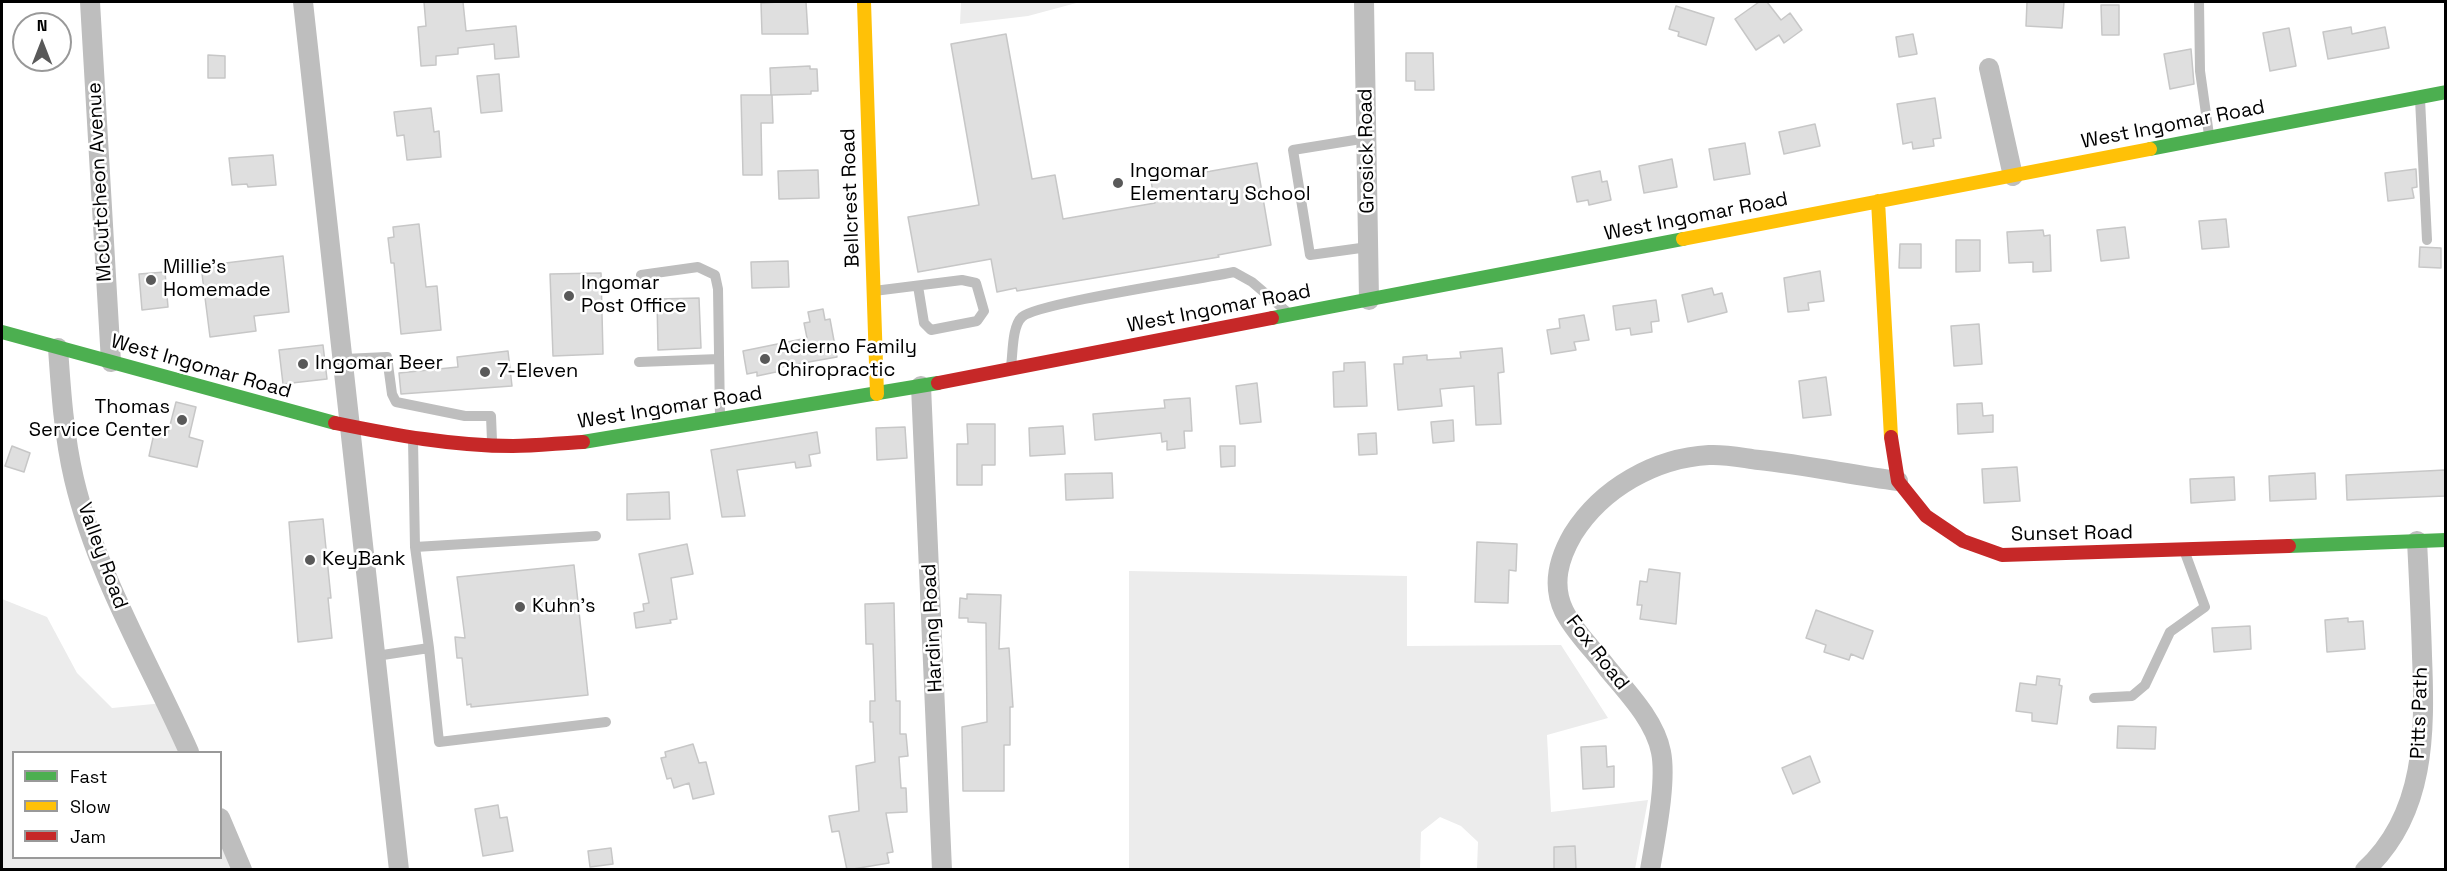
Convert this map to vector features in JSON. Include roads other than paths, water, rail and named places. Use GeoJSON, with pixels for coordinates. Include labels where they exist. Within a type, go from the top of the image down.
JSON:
{"type":"FeatureCollection","features":[{"type":"Feature","properties":{"kind":"main road","name":"Bellcrest Road"},"geometry":{"type":"LineString","coordinates":[[864,2],[877,394]]}},
{"type":"Feature","properties":{"kind":"main road","name":"West Ingomar Road"},"geometry":{"type":"LineString","coordinates":[[2,332],[352,427],[413,438],[431,425],[492,445],[591,441],[921,386],[2445,92]]}},
{"type":"Feature","properties":{"kind":"main road","name":"Sunset Road"},"geometry":{"type":"LineString","coordinates":[[1878,201],[1892,452],[1898,481],[1926,516],[1946,531],[1963,541],[2002,555],[2445,540]]}},
{"type":"Feature","properties":{"kind":"street","name":"McCutcheon Avenue"},"geometry":{"type":"LineString","coordinates":[[90,2],[111,362]]}},
{"type":"Feature","properties":{"kind":"street"},"geometry":{"type":"LineString","coordinates":[[303,2],[352,427],[399,870]]}},
{"type":"Feature","properties":{"kind":"street","name":"Grosick Road"},"geometry":{"type":"LineString","coordinates":[[1364,2],[1369,300]]}},
{"type":"Feature","properties":{"kind":"street"},"geometry":{"type":"LineString","coordinates":[[1989,68],[2013,176]]}},
{"type":"Feature","properties":{"kind":"street","name":"Valley Road"},"geometry":{"type":"LineString","coordinates":[[58,348],[65,434],[75,481],[95,545],[117,601],[188,751]]}},
{"type":"Feature","properties":{"kind":"street","name":"Harding Road"},"geometry":{"type":"LineString","coordinates":[[921,386],[942,870]]}},
{"type":"Feature","properties":{"kind":"street","name":"Fox Road"},"geometry":{"type":"LineString","coordinates":[[1650,870],[1660,793],[1661,752],[1650,725],[1637,704],[1564,611],[1557,589],[1558,572],[1562,552],[1576,530],[1599,503],[1622,483],[1658,466],[1709,455],[1778,462],[1898,481]]}},
{"type":"Feature","properties":{"kind":"street","name":"Pitts Path"},"geometry":{"type":"LineString","coordinates":[[2365,870],[2375,860],[2402,822],[2411,801],[2422,747],[2424,697],[2417,541]]}},
{"type":"Feature","properties":{"kind":"street"},"geometry":{"type":"LineString","coordinates":[[222,823],[242,870]]}},
{"type":"Feature","properties":{"kind":"lane"},"geometry":{"type":"LineString","coordinates":[[2199,2],[2200,71],[2209,138]]}},
{"type":"Feature","properties":{"kind":"lane"},"geometry":{"type":"LineString","coordinates":[[2420,97],[2427,240]]}},
{"type":"Feature","properties":{"kind":"lane"},"geometry":{"type":"LineString","coordinates":[[1366,138],[1293,150],[1310,255],[1368,247]]}},
{"type":"Feature","properties":{"kind":"lane"},"geometry":{"type":"LineString","coordinates":[[641,275],[698,267],[715,275],[718,289],[720,421]]}},
{"type":"Feature","properties":{"kind":"lane"},"geometry":{"type":"LineString","coordinates":[[1011,369],[1018,324],[1022,317],[1051,307],[1234,272],[1252,282],[1291,315]]}},
{"type":"Feature","properties":{"kind":"lane"},"geometry":{"type":"LineString","coordinates":[[874,291],[962,280],[976,283],[984,311],[977,321],[931,330],[924,323],[918,286]]}},
{"type":"Feature","properties":{"kind":"lane"},"geometry":{"type":"LineString","coordinates":[[344,359],[387,357],[392,394],[396,402],[431,425],[465,416],[491,416],[492,445]]}},
{"type":"Feature","properties":{"kind":"lane"},"geometry":{"type":"LineString","coordinates":[[639,362],[719,358]]}},
{"type":"Feature","properties":{"kind":"lane"},"geometry":{"type":"LineString","coordinates":[[413,438],[415,547],[440,742],[606,722]]}},
{"type":"Feature","properties":{"kind":"lane"},"geometry":{"type":"LineString","coordinates":[[415,547],[596,536]]}},
{"type":"Feature","properties":{"kind":"lane"},"geometry":{"type":"LineString","coordinates":[[2094,698],[2132,696],[2145,685],[2170,632],[2205,607],[2184,550]]}},
{"type":"Feature","properties":{"kind":"lane"},"geometry":{"type":"LineString","coordinates":[[376,656],[429,648]]}},
{"type":"Feature","properties":{"kind":"place","name":"Ingomar Elementary School"},"geometry":{"type":"Point","coordinates":[1118,183]}},
{"type":"Feature","properties":{"kind":"place","name":"Millie's Homemade"},"geometry":{"type":"Point","coordinates":[151,280]}},
{"type":"Feature","properties":{"kind":"place","name":"Ingomar Post Office"},"geometry":{"type":"Point","coordinates":[569,296]}},
{"type":"Feature","properties":{"kind":"place","name":"Acierno Family Chiropractic"},"geometry":{"type":"Point","coordinates":[765,359]}},
{"type":"Feature","properties":{"kind":"place","name":"Ingomar Beer"},"geometry":{"type":"Point","coordinates":[303,364]}},
{"type":"Feature","properties":{"kind":"place","name":"7-Eleven"},"geometry":{"type":"Point","coordinates":[485,372]}},
{"type":"Feature","properties":{"kind":"place","name":"Thomas Service Center"},"geometry":{"type":"Point","coordinates":[182,420]}},
{"type":"Feature","properties":{"kind":"place","name":"KeyBank"},"geometry":{"type":"Point","coordinates":[310,560]}},
{"type":"Feature","properties":{"kind":"place","name":"Kuhn's"},"geometry":{"type":"Point","coordinates":[520,607]}}]}
